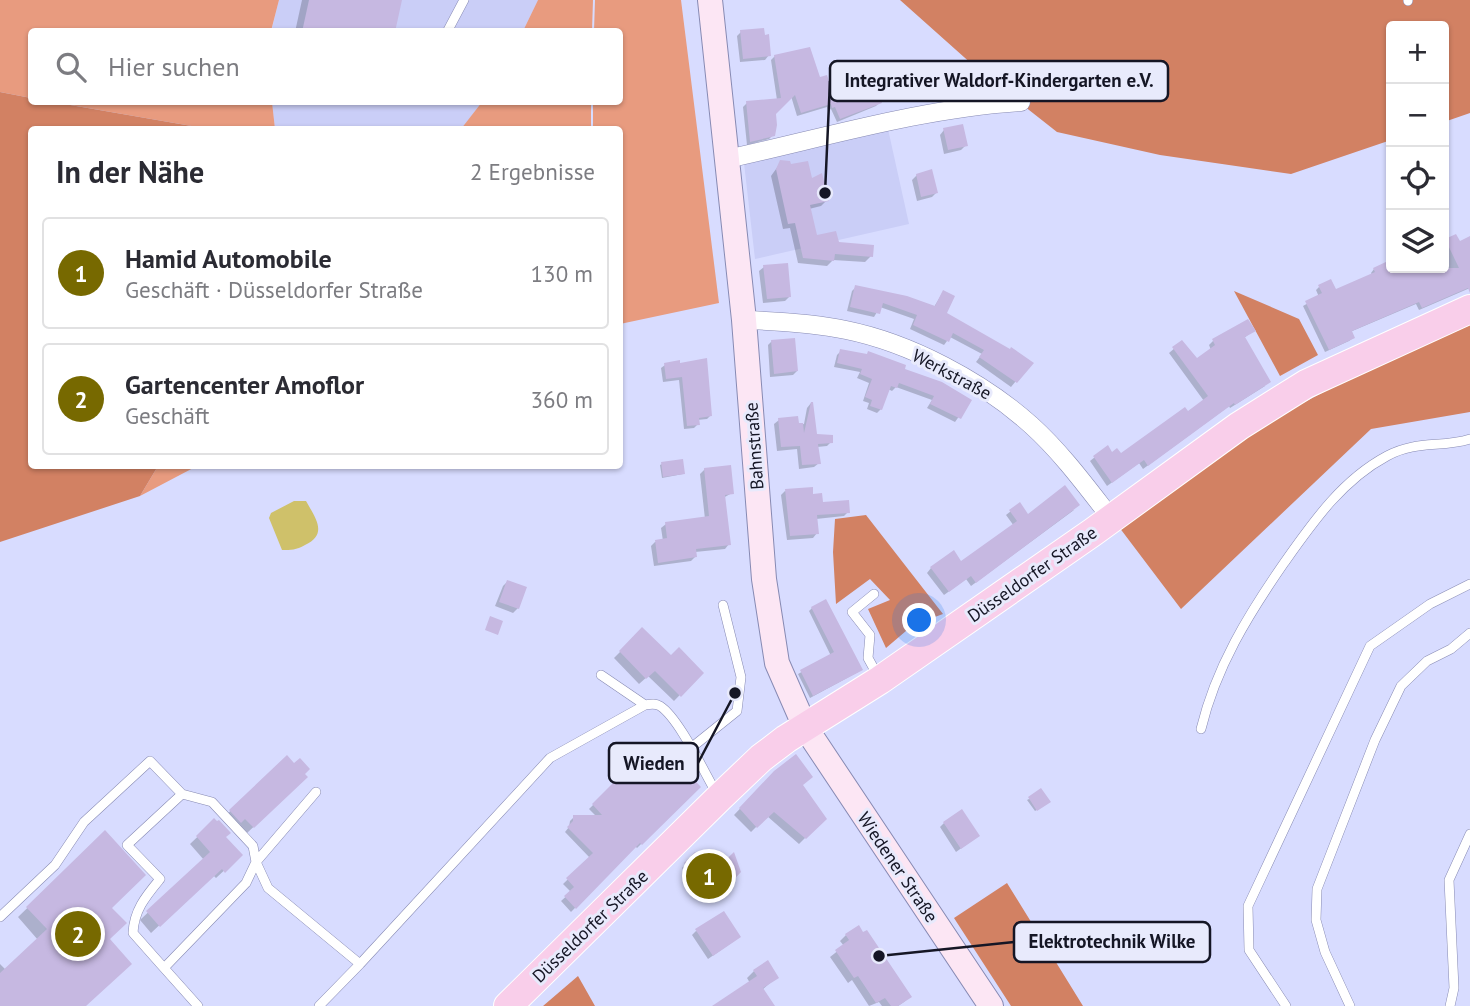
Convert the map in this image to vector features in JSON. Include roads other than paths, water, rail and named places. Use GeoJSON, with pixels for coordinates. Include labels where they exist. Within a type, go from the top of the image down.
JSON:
{"type":"FeatureCollection","features":[{"type":"Feature","properties":{"kind":"main road","name":"Bahnstraße"},"geometry":{"type":"LineString","coordinates":[[710,0],[744,320],[764,579],[777,663],[805,727]]}},
{"type":"Feature","properties":{"kind":"main road","name":"Düsseldorfer Straße"},"geometry":{"type":"LineString","coordinates":[[508,1006],[761,758],[880,680],[1240,426],[1306,384],[1470,309]]}},
{"type":"Feature","properties":{"kind":"main road","name":"Wiedener Straße"},"geometry":{"type":"LineString","coordinates":[[805,727],[991,1006]]}},
{"type":"Feature","properties":{"kind":"street"},"geometry":{"type":"LineString","coordinates":[[727,159],[940,112],[1021,102]]}},
{"type":"Feature","properties":{"kind":"street","name":"Werkstraße"},"geometry":{"type":"LineString","coordinates":[[744,320],[782,321],[847,330],[902,348],[951,369],[1000,400],[1031,425],[1061,456],[1111,518]]}},
{"type":"Feature","properties":{"kind":"lane"},"geometry":{"type":"LineString","coordinates":[[449,28],[464,0]]}},
{"type":"Feature","properties":{"kind":"lane"},"geometry":{"type":"LineString","coordinates":[[1201,729],[1209,696],[1221,667],[1249,615],[1319,512],[1355,477],[1388,455],[1419,444],[1470,439]]}},
{"type":"Feature","properties":{"kind":"lane"},"geometry":{"type":"LineString","coordinates":[[1286,1006],[1249,950],[1248,906],[1370,646],[1430,604],[1470,584]]}},
{"type":"Feature","properties":{"kind":"lane"},"geometry":{"type":"LineString","coordinates":[[874,594],[852,612],[870,635],[868,658],[880,680]]}},
{"type":"Feature","properties":{"kind":"lane"},"geometry":{"type":"LineString","coordinates":[[691,748],[737,711],[741,677],[723,605]]}},
{"type":"Feature","properties":{"kind":"lane"},"geometry":{"type":"LineString","coordinates":[[1350,1006],[1325,952],[1316,920],[1317,889],[1375,740],[1401,686],[1427,661],[1451,649],[1470,633]]}},
{"type":"Feature","properties":{"kind":"lane"},"geometry":{"type":"LineString","coordinates":[[601,675],[645,705]]}},
{"type":"Feature","properties":{"kind":"lane"},"geometry":{"type":"LineString","coordinates":[[319,1006],[550,758],[645,705],[655,704],[663,708],[691,748],[719,798]]}},
{"type":"Feature","properties":{"kind":"lane"},"geometry":{"type":"LineString","coordinates":[[0,917],[55,865],[84,822],[150,761],[182,794],[212,802],[253,845],[268,888],[360,964]]}},
{"type":"Feature","properties":{"kind":"lane"},"geometry":{"type":"LineString","coordinates":[[164,968],[246,883],[257,862],[316,792]]}},
{"type":"Feature","properties":{"kind":"lane"},"geometry":{"type":"LineString","coordinates":[[182,794],[127,845],[160,879],[142,900],[133,920],[133,933],[198,1006]]}},
{"type":"Feature","properties":{"kind":"lane"},"geometry":{"type":"LineString","coordinates":[[1450,1006],[1454,988],[1449,880],[1470,834]]}},
{"type":"Feature","properties":{"kind":"place","name":"Integrativer Waldorf-Kindergarten e.V."},"geometry":{"type":"Point","coordinates":[825,193]}},
{"type":"Feature","properties":{"kind":"place","name":"Wieden"},"geometry":{"type":"Point","coordinates":[735,693]}},
{"type":"Feature","properties":{"kind":"place","name":"Hamid Automobile"},"geometry":{"type":"Point","coordinates":[709,876]}},
{"type":"Feature","properties":{"kind":"place","name":"Gartencenter Amoflor"},"geometry":{"type":"Point","coordinates":[78,934]}},
{"type":"Feature","properties":{"kind":"place","name":"Elektrotechnik Wilke"},"geometry":{"type":"Point","coordinates":[879,956]}}]}
